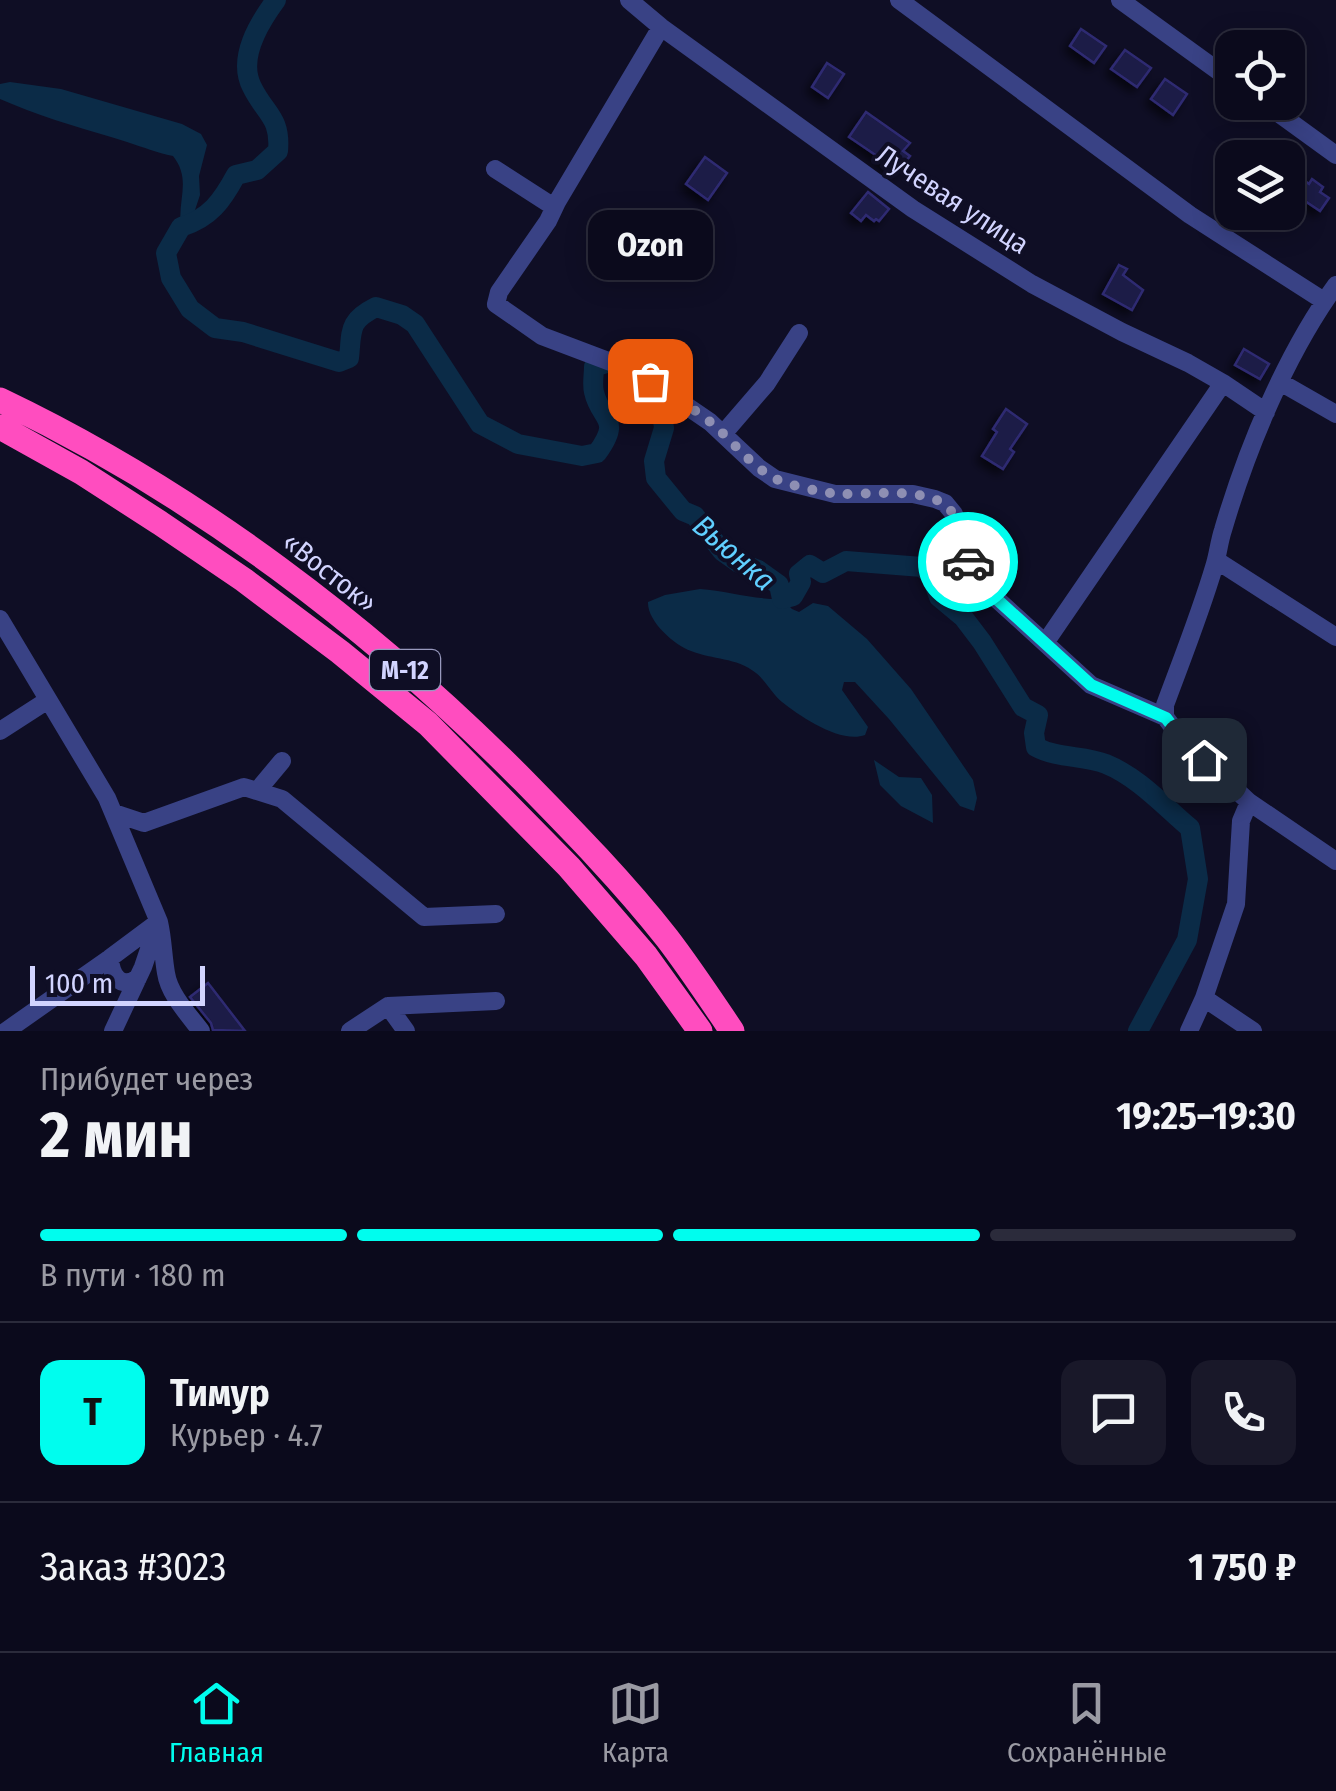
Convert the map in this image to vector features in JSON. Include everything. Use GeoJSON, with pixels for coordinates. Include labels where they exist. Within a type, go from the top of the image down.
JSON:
{"type":"FeatureCollection","features":[{"type":"Feature","properties":{"kind":"highway","name":"«Восток»"},"geometry":{"type":"LineString","coordinates":[[0,400],[50,424],[164,491],[280,568],[396,662],[484,741],[589,846],[669,941],[732,1031]]}},
{"type":"Feature","properties":{"kind":"highway","name":"«Восток»"},"geometry":{"type":"LineString","coordinates":[[0,427],[80,472],[188,542],[340,652],[428,724],[569,867],[646,956],[700,1031]]}},
{"type":"Feature","properties":{"kind":"street","name":"Лучевая улица"},"geometry":{"type":"LineString","coordinates":[[629,0],[913,209],[1032,284],[1223,383],[1266,412]]}},
{"type":"Feature","properties":{"kind":"street"},"geometry":{"type":"LineString","coordinates":[[899,0],[1190,215],[1324,302]]}},
{"type":"Feature","properties":{"kind":"street"},"geometry":{"type":"LineString","coordinates":[[1120,0],[1215,69]]}},
{"type":"Feature","properties":{"kind":"street"},"geometry":{"type":"LineString","coordinates":[[661,27],[548,221],[498,292],[496,304],[542,336],[650,381],[710,422],[776,479],[835,494],[913,494],[944,504],[954,514],[972,570],[990,593],[1091,685],[1166,718],[1182,739],[1249,802],[1336,861]]}},
{"type":"Feature","properties":{"kind":"street"},"geometry":{"type":"LineString","coordinates":[[1287,120],[1336,155]]}},
{"type":"Feature","properties":{"kind":"street"},"geometry":{"type":"LineString","coordinates":[[495,169],[554,207]]}},
{"type":"Feature","properties":{"kind":"street"},"geometry":{"type":"LineString","coordinates":[[1166,718],[1165,706],[1266,412],[1336,285]]}},
{"type":"Feature","properties":{"kind":"street"},"geometry":{"type":"LineString","coordinates":[[723,434],[767,384],[799,333]]}},
{"type":"Feature","properties":{"kind":"street"},"geometry":{"type":"LineString","coordinates":[[1280,382],[1336,414]]}},
{"type":"Feature","properties":{"kind":"street"},"geometry":{"type":"LineString","coordinates":[[1045,643],[1223,383]]}},
{"type":"Feature","properties":{"kind":"street"},"geometry":{"type":"LineString","coordinates":[[1216,560],[1336,637]]}},
{"type":"Feature","properties":{"kind":"street"},"geometry":{"type":"LineString","coordinates":[[0,619],[114,813],[162,934],[166,978],[201,1031]]}},
{"type":"Feature","properties":{"kind":"street"},"geometry":{"type":"LineString","coordinates":[[0,731],[48,700]]}},
{"type":"Feature","properties":{"kind":"street"},"geometry":{"type":"LineString","coordinates":[[258,791],[282,761]]}},
{"type":"Feature","properties":{"kind":"street"},"geometry":{"type":"LineString","coordinates":[[114,813],[144,824],[244,787],[282,798],[424,917],[496,914]]}},
{"type":"Feature","properties":{"kind":"street"},"geometry":{"type":"LineString","coordinates":[[1190,1031],[1236,904],[1241,821],[1249,802]]}},
{"type":"Feature","properties":{"kind":"street"},"geometry":{"type":"LineString","coordinates":[[6,1031],[158,922]]}},
{"type":"Feature","properties":{"kind":"street"},"geometry":{"type":"LineString","coordinates":[[113,1031],[158,922]]}},
{"type":"Feature","properties":{"kind":"street"},"geometry":{"type":"LineString","coordinates":[[110,958],[114,978],[130,983],[138,978]]}},
{"type":"Feature","properties":{"kind":"street"},"geometry":{"type":"LineString","coordinates":[[1204,998],[1253,1031]]}},
{"type":"Feature","properties":{"kind":"street"},"geometry":{"type":"LineString","coordinates":[[350,1031],[388,1006],[496,1000]]}},
{"type":"Feature","properties":{"kind":"street"},"geometry":{"type":"LineString","coordinates":[[388,1006],[406,1031]]}},
{"type":"Feature","properties":{"kind":"water"},"geometry":{"type":"Polygon","coordinates":[[[0,84],[61,89],[182,124],[201,134],[207,145],[194,213],[197,222],[181,227],[182,173],[173,156],[0,99],[0,84]]]}},
{"type":"Feature","properties":{"kind":"water"},"geometry":{"type":"Polygon","coordinates":[[[700,589],[782,599],[799,612],[813,603],[828,606],[867,639],[911,689],[973,780],[977,798],[974,811],[960,806],[855,682],[844,682],[842,690],[868,727],[865,735],[855,737],[822,728],[800,715],[748,668],[691,651],[670,638],[652,617],[648,602],[700,589]]]}},
{"type":"Feature","properties":{"kind":"water"},"geometry":{"type":"Polygon","coordinates":[[[874,760],[899,777],[921,778],[932,795],[933,823],[901,806],[880,785],[874,760]]]}},
{"type":"Feature","properties":{"kind":"building"},"geometry":{"type":"Polygon","coordinates":[[[1081,29],[1106,46],[1094,63],[1070,46],[1081,29]]]}},
{"type":"Feature","properties":{"kind":"building"},"geometry":{"type":"Polygon","coordinates":[[[1125,50],[1151,68],[1137,87],[1111,69],[1125,50]]]}},
{"type":"Feature","properties":{"kind":"building"},"geometry":{"type":"Polygon","coordinates":[[[827,63],[844,74],[828,98],[812,87],[827,63]]]}},
{"type":"Feature","properties":{"kind":"building"},"geometry":{"type":"Polygon","coordinates":[[[1165,79],[1187,94],[1173,115],[1151,99],[1165,79]]]}},
{"type":"Feature","properties":{"kind":"building"},"geometry":{"type":"Polygon","coordinates":[[[866,112],[910,143],[903,151],[910,156],[897,173],[849,137],[866,112]]]}},
{"type":"Feature","properties":{"kind":"building"},"geometry":{"type":"Polygon","coordinates":[[[705,157],[727,173],[708,200],[686,184],[705,157]]]}},
{"type":"Feature","properties":{"kind":"building"},"geometry":{"type":"Polygon","coordinates":[[[1312,179],[1329,198],[1320,211],[1305,201],[1305,181],[1309,184],[1312,179]]]}},
{"type":"Feature","properties":{"kind":"building"},"geometry":{"type":"Polygon","coordinates":[[[868,192],[889,209],[879,221],[866,215],[861,221],[851,213],[868,192]]]}},
{"type":"Feature","properties":{"kind":"building"},"geometry":{"type":"Polygon","coordinates":[[[1119,265],[1127,269],[1123,275],[1143,290],[1132,310],[1103,294],[1119,265]]]}},
{"type":"Feature","properties":{"kind":"building"},"geometry":{"type":"Polygon","coordinates":[[[1244,349],[1269,364],[1260,379],[1235,365],[1244,349]]]}},
{"type":"Feature","properties":{"kind":"building"},"geometry":{"type":"Polygon","coordinates":[[[1006,409],[1027,424],[1010,449],[1014,452],[1003,469],[982,456],[1006,409]]]}},
{"type":"Feature","properties":{"kind":"building"},"geometry":{"type":"Polygon","coordinates":[[[208,983],[245,1031],[213,1030],[190,997],[208,983]]]}},
{"type":"Feature","properties":{"kind":"waterway","name":"Вьюнка"},"geometry":{"type":"LineString","coordinates":[[276,0],[252,41],[247,64],[252,87],[275,123],[278,151],[257,170],[236,175],[214,207],[200,219],[181,227],[166,253],[171,278],[190,309],[215,328],[243,332],[339,362],[349,358],[353,327],[360,317],[376,307],[402,315],[415,324],[480,424],[518,444],[582,456],[597,453],[609,426],[594,392],[594,367],[619,359]]}},
{"type":"Feature","properties":{"kind":"waterway","name":"Вьюнка"},"geometry":{"type":"LineString","coordinates":[[643,373],[661,406],[664,428],[654,461],[656,478],[683,511],[695,516],[722,551],[779,585],[782,599],[793,596],[801,582],[799,574],[810,565],[823,573],[846,561],[922,567],[931,575],[939,597],[963,617],[982,642],[1023,707],[1038,715],[1036,747],[1098,761],[1118,770],[1190,828],[1198,879],[1187,940],[1138,1031]]}},
{"type":"Feature","properties":{"kind":"way so far"},"geometry":{"type":"LineString","coordinates":[[650,381],[710,422],[776,479],[835,494],[913,494],[944,504],[954,514],[968,562]]}},
{"type":"Feature","properties":{"kind":"place","name":"Ozon"},"geometry":{"type":"Point","coordinates":[650,381]}},
{"type":"Feature","properties":{"kind":"route"},"geometry":{"type":"LineString","coordinates":[[968,562],[990,593],[1091,685],[1166,718],[1204,760]]}}]}
